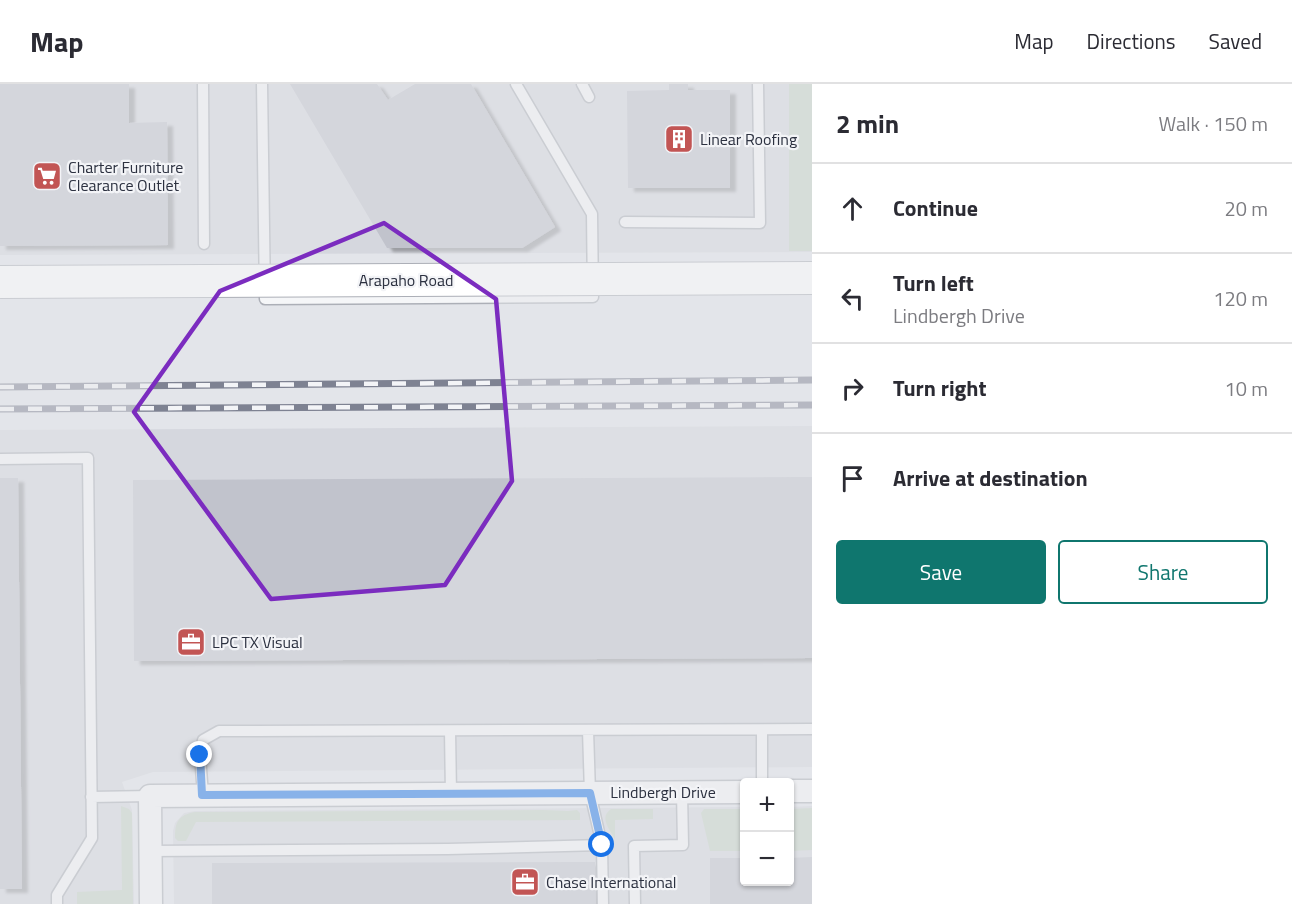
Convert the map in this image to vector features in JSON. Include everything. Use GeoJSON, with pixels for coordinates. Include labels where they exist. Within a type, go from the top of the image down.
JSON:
{"type":"FeatureCollection","features":[{"type":"Feature","properties":{"kind":"main road","name":"Arapaho Road"},"geometry":{"type":"LineString","coordinates":[[0,282],[812,278]]}},
{"type":"Feature","properties":{"kind":"street"},"geometry":{"type":"LineString","coordinates":[[794,791],[812,791]]}},
{"type":"Feature","properties":{"kind":"street","name":"Lindbergh Drive"},"geometry":{"type":"LineString","coordinates":[[150,796],[740,792]]}},
{"type":"Feature","properties":{"kind":"street"},"geometry":{"type":"LineString","coordinates":[[150,796],[151,904]]}},
{"type":"Feature","properties":{"kind":"lane"},"geometry":{"type":"LineString","coordinates":[[203,84],[204,244]]}},
{"type":"Feature","properties":{"kind":"lane"},"geometry":{"type":"LineString","coordinates":[[262,84],[265,299],[593,297],[592,214],[516,84]]}},
{"type":"Feature","properties":{"kind":"lane"},"geometry":{"type":"LineString","coordinates":[[582,84],[589,97]]}},
{"type":"Feature","properties":{"kind":"lane"},"geometry":{"type":"LineString","coordinates":[[625,222],[760,223],[758,84]]}},
{"type":"Feature","properties":{"kind":"lane"},"geometry":{"type":"LineString","coordinates":[[0,459],[88,458],[92,838],[57,895],[57,904]]}},
{"type":"Feature","properties":{"kind":"lane"},"geometry":{"type":"LineString","coordinates":[[202,795],[200,755],[202,740],[219,731],[812,729]]}},
{"type":"Feature","properties":{"kind":"lane"},"geometry":{"type":"LineString","coordinates":[[450,730],[451,794]]}},
{"type":"Feature","properties":{"kind":"lane"},"geometry":{"type":"LineString","coordinates":[[588,730],[590,793],[602,845],[603,904]]}},
{"type":"Feature","properties":{"kind":"lane"},"geometry":{"type":"LineString","coordinates":[[762,730],[762,778]]}},
{"type":"Feature","properties":{"kind":"lane"},"geometry":{"type":"LineString","coordinates":[[635,904],[634,846],[683,845],[682,792]]}},
{"type":"Feature","properties":{"kind":"lane"},"geometry":{"type":"LineString","coordinates":[[91,797],[150,796]]}},
{"type":"Feature","properties":{"kind":"lane"},"geometry":{"type":"LineString","coordinates":[[150,851],[448,849],[602,845]]}},
{"type":"Feature","properties":{"kind":"highlighted area"},"geometry":{"type":"Polygon","coordinates":[[[384,223],[496,299],[512,481],[445,585],[271,599],[134,412],[220,291],[384,223]]]}},
{"type":"Feature","properties":{"kind":"shaded area"},"geometry":{"type":"Polygon","coordinates":[[[0,84],[812,84],[812,252],[0,255],[0,84]]]}},
{"type":"Feature","properties":{"kind":"shaded area"},"geometry":{"type":"Polygon","coordinates":[[[812,426],[812,767],[153,772],[122,782],[132,810],[134,904],[0,904],[0,430],[812,426]]]}},
{"type":"Feature","properties":{"kind":"shaded area"},"geometry":{"type":"Polygon","coordinates":[[[812,806],[812,904],[174,904],[173,831],[175,823],[184,813],[195,811],[740,807],[740,886],[794,886],[794,807],[812,806]]]}},
{"type":"Feature","properties":{"kind":"green space"},"geometry":{"type":"Polygon","coordinates":[[[789,84],[812,84],[812,251],[789,251],[789,84]]]}},
{"type":"Feature","properties":{"kind":"green space"},"geometry":{"type":"Polygon","coordinates":[[[121,806],[132,813],[133,904],[77,904],[77,892],[122,890],[121,806]]]}},
{"type":"Feature","properties":{"kind":"green space"},"geometry":{"type":"Polygon","coordinates":[[[812,808],[812,850],[794,851],[794,809],[812,808]]]}},
{"type":"Feature","properties":{"kind":"green space"},"geometry":{"type":"Polygon","coordinates":[[[611,809],[653,809],[653,819],[615,820],[615,839],[605,819],[607,812],[611,809]]]}},
{"type":"Feature","properties":{"kind":"green space"},"geometry":{"type":"Polygon","coordinates":[[[704,809],[740,809],[740,851],[710,851],[701,813],[704,809]]]}},
{"type":"Feature","properties":{"kind":"green space"},"geometry":{"type":"Polygon","coordinates":[[[577,810],[580,813],[580,820],[196,822],[186,841],[178,841],[175,838],[181,817],[195,812],[577,810]]]}},
{"type":"Feature","properties":{"kind":"building"},"geometry":{"type":"Polygon","coordinates":[[[0,84],[129,84],[129,123],[167,122],[168,245],[0,246],[0,84]]]}},
{"type":"Feature","properties":{"kind":"building"},"geometry":{"type":"Polygon","coordinates":[[[290,84],[377,84],[388,100],[415,84],[471,84],[555,227],[522,248],[387,248],[290,84]]]}},
{"type":"Feature","properties":{"kind":"building","name":"Linear Roofing"},"geometry":{"type":"Polygon","coordinates":[[[669,84],[688,84],[688,90],[730,90],[730,188],[628,188],[627,91],[669,90],[669,84]]]}},
{"type":"Feature","properties":{"kind":"building"},"geometry":{"type":"Polygon","coordinates":[[[812,477],[812,658],[134,661],[133,480],[812,477]]]}},
{"type":"Feature","properties":{"kind":"building"},"geometry":{"type":"Polygon","coordinates":[[[0,478],[18,478],[22,889],[0,889],[0,478]]]}},
{"type":"Feature","properties":{"kind":"building"},"geometry":{"type":"Polygon","coordinates":[[[812,857],[812,904],[710,904],[710,858],[740,858],[740,886],[794,886],[794,858],[812,857]]]}},
{"type":"Feature","properties":{"kind":"building"},"geometry":{"type":"Polygon","coordinates":[[[595,862],[596,904],[212,904],[212,863],[595,862]]]}},
{"type":"Feature","properties":{"kind":"railway"},"geometry":{"type":"LineString","coordinates":[[0,387],[812,380]]}},
{"type":"Feature","properties":{"kind":"railway"},"geometry":{"type":"LineString","coordinates":[[0,409],[812,405]]}},
{"type":"Feature","properties":{"kind":"place","name":"Linear Roofing"},"geometry":{"type":"Point","coordinates":[679,139]}},
{"type":"Feature","properties":{"kind":"place","name":"Charter Furniture Clearance Outlet"},"geometry":{"type":"Point","coordinates":[47,176]}},
{"type":"Feature","properties":{"kind":"place","name":"LPC TX Visual"},"geometry":{"type":"Point","coordinates":[191,642]}},
{"type":"Feature","properties":{"kind":"place","name":"Chase International"},"geometry":{"type":"Point","coordinates":[525,882]}},
{"type":"Feature","properties":{"kind":"route"},"geometry":{"type":"LineString","coordinates":[[200,755],[202,795],[590,793],[602,845]]}}]}
